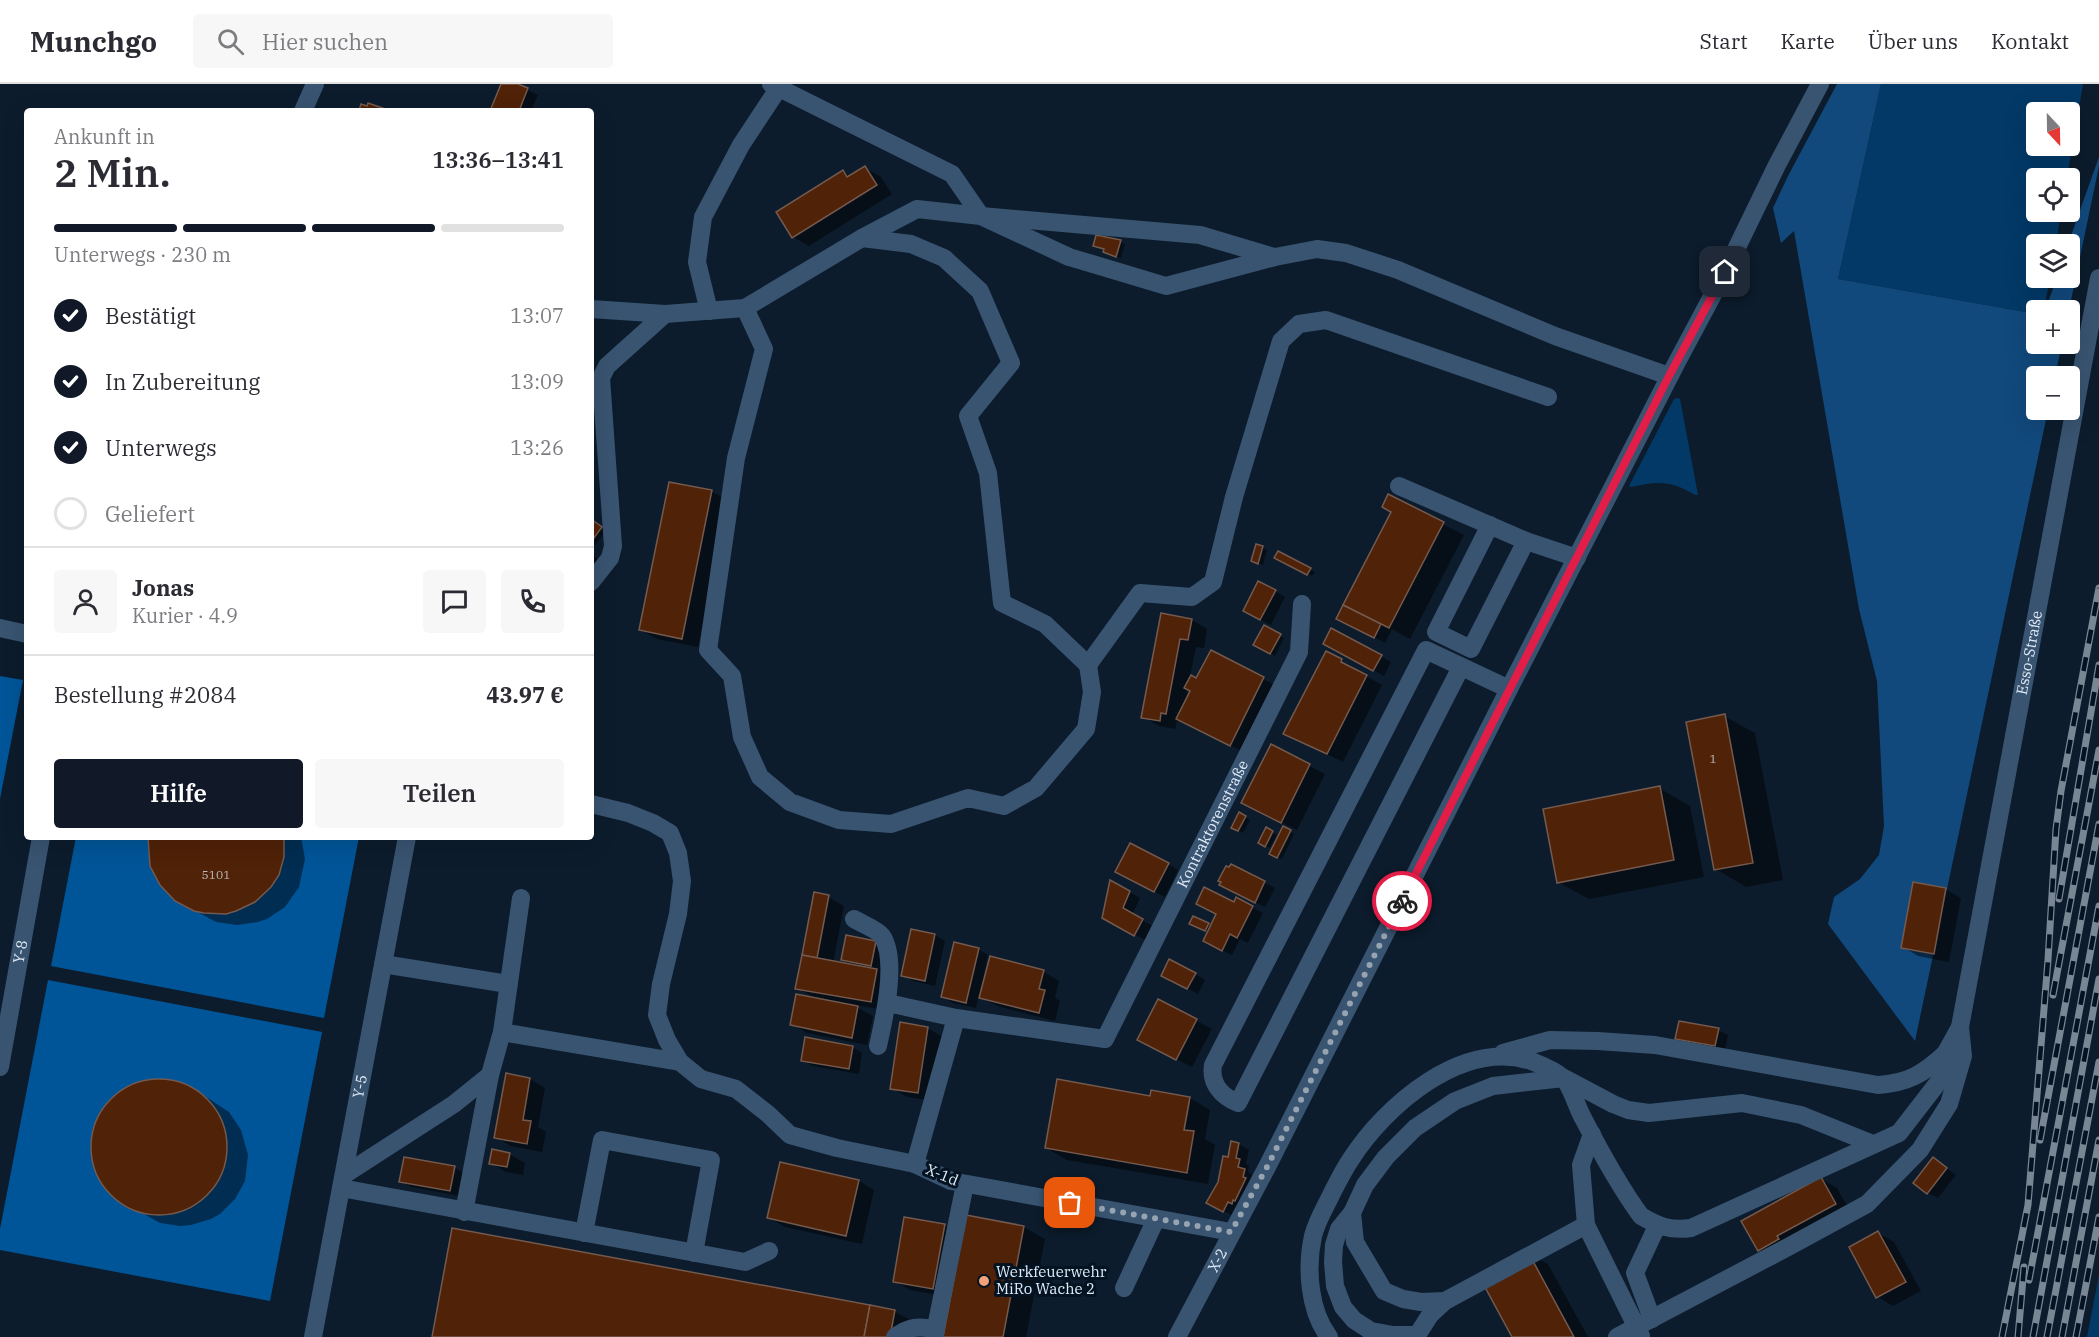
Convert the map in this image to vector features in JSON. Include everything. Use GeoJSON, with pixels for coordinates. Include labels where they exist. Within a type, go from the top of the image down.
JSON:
{"type":"FeatureCollection","features":[{"type":"Feature","properties":{"kind":"street"},"geometry":{"type":"LineString","coordinates":[[304,108],[315,84]]}},
{"type":"Feature","properties":{"kind":"street","name":"X-2"},"geometry":{"type":"LineString","coordinates":[[1177,1337],[1259,1182],[1820,84]]}},
{"type":"Feature","properties":{"kind":"street"},"geometry":{"type":"LineString","coordinates":[[709,311],[697,262],[703,217],[774,87],[952,174],[981,216],[1069,257],[1166,286],[1275,257],[1317,249],[1346,253],[1398,270],[1555,336],[1669,376]]}},
{"type":"Feature","properties":{"kind":"street"},"geometry":{"type":"LineString","coordinates":[[594,309],[665,314],[745,309],[862,238],[917,208],[981,216],[1200,235],[1275,257]]}},
{"type":"Feature","properties":{"kind":"street"},"geometry":{"type":"LineString","coordinates":[[745,309],[764,350],[736,458],[708,650],[732,676],[742,737],[760,777],[790,802],[839,820],[891,824],[968,798],[1004,806],[1036,788],[1086,729],[1092,692],[1088,665],[1045,624],[1002,603],[988,473],[968,416],[1011,363],[980,291],[944,258],[911,244],[862,238]]}},
{"type":"Feature","properties":{"kind":"street","name":"Esso-Straße"},"geometry":{"type":"LineString","coordinates":[[1617,1337],[1643,1328],[1867,1204],[1920,1150],[1949,1104],[1963,1056],[1960,1026],[2099,278]]}},
{"type":"Feature","properties":{"kind":"street"},"geometry":{"type":"LineString","coordinates":[[594,578],[610,558],[613,546],[601,378],[607,366],[665,314]]}},
{"type":"Feature","properties":{"kind":"street"},"geometry":{"type":"LineString","coordinates":[[1088,665],[1140,593],[1192,597],[1213,582],[1234,497],[1281,341],[1299,324],[1326,320],[1548,397]]}},
{"type":"Feature","properties":{"kind":"street"},"geometry":{"type":"LineString","coordinates":[[1399,486],[1526,541],[1577,558]]}},
{"type":"Feature","properties":{"kind":"street"},"geometry":{"type":"LineString","coordinates":[[1490,525],[1436,632],[1471,649],[1526,541]]}},
{"type":"Feature","properties":{"kind":"street","name":"Kontraktorenstraße"},"geometry":{"type":"LineString","coordinates":[[956,1018],[1105,1039],[1299,652],[1302,604]]}},
{"type":"Feature","properties":{"kind":"street"},"geometry":{"type":"LineString","coordinates":[[0,628],[24,633]]}},
{"type":"Feature","properties":{"kind":"street"},"geometry":{"type":"LineString","coordinates":[[1461,667],[1238,1103],[1229,1099],[1214,1082],[1213,1065],[1426,650],[1509,689]]}},
{"type":"Feature","properties":{"kind":"street"},"geometry":{"type":"LineString","coordinates":[[594,805],[628,813],[653,823],[670,833],[678,853],[682,881],[678,914],[661,984],[657,1015],[666,1040],[680,1062],[701,1079],[736,1089],[790,1135],[837,1148],[915,1164]]}},
{"type":"Feature","properties":{"kind":"street","name":"Y-8"},"geometry":{"type":"LineString","coordinates":[[0,1067],[40,840]]}},
{"type":"Feature","properties":{"kind":"street","name":"Y-5"},"geometry":{"type":"LineString","coordinates":[[313,1337],[406,840]]}},
{"type":"Feature","properties":{"kind":"street"},"geometry":{"type":"LineString","coordinates":[[464,1212],[490,1075],[502,1032],[521,897]]}},
{"type":"Feature","properties":{"kind":"street"},"geometry":{"type":"LineString","coordinates":[[854,920],[880,934],[888,948],[888,1003],[878,1046]]}},
{"type":"Feature","properties":{"kind":"street"},"geometry":{"type":"LineString","coordinates":[[383,964],[508,984]]}},
{"type":"Feature","properties":{"kind":"street"},"geometry":{"type":"LineString","coordinates":[[888,1003],[956,1018]]}},
{"type":"Feature","properties":{"kind":"street","name":"X-1d"},"geometry":{"type":"LineString","coordinates":[[956,1018],[915,1164],[951,1181],[1231,1232]]}},
{"type":"Feature","properties":{"kind":"street","name":"Esso-Straße"},"geometry":{"type":"LineString","coordinates":[[1945,1054],[1960,1026]]}},
{"type":"Feature","properties":{"kind":"street"},"geometry":{"type":"LineString","coordinates":[[502,1032],[680,1062]]}},
{"type":"Feature","properties":{"kind":"street"},"geometry":{"type":"LineString","coordinates":[[1322,1337],[1312,1298],[1311,1277],[1313,1237],[1318,1219],[1350,1160],[1380,1123],[1412,1094],[1454,1068],[1550,1040],[1633,1043],[1656,1045],[1878,1085],[1900,1083],[1918,1075],[1930,1068],[1945,1054]]}},
{"type":"Feature","properties":{"kind":"street"},"geometry":{"type":"LineString","coordinates":[[1564,1078],[1592,1134],[1636,1210],[1657,1226],[1679,1230],[1690,1228],[1756,1199],[1899,1133],[1940,1080],[1945,1054]]}},
{"type":"Feature","properties":{"kind":"street"},"geometry":{"type":"LineString","coordinates":[[1492,1056],[1518,1057],[1538,1064],[1628,1110],[1649,1113],[1742,1103],[1801,1115],[1873,1144]]}},
{"type":"Feature","properties":{"kind":"street"},"geometry":{"type":"LineString","coordinates":[[342,1182],[454,1104],[490,1075]]}},
{"type":"Feature","properties":{"kind":"street"},"geometry":{"type":"LineString","coordinates":[[1564,1078],[1493,1086],[1455,1101],[1414,1128],[1386,1157],[1365,1185],[1352,1213],[1339,1229],[1333,1262],[1335,1286],[1343,1307],[1354,1320],[1371,1331],[1417,1336],[1430,1315],[1445,1301],[1586,1226]]}},
{"type":"Feature","properties":{"kind":"street"},"geometry":{"type":"LineString","coordinates":[[1592,1134],[1581,1165],[1586,1226],[1643,1328]]}},
{"type":"Feature","properties":{"kind":"street"},"geometry":{"type":"LineString","coordinates":[[584,1233],[602,1140],[711,1160],[694,1253]]}},
{"type":"Feature","properties":{"kind":"street"},"geometry":{"type":"LineString","coordinates":[[342,1182],[464,1212],[745,1262],[769,1251]]}},
{"type":"Feature","properties":{"kind":"street"},"geometry":{"type":"LineString","coordinates":[[895,1337],[906,1329],[923,1326],[935,1333],[965,1184]]}},
{"type":"Feature","properties":{"kind":"street"},"geometry":{"type":"LineString","coordinates":[[1352,1213],[1355,1242],[1384,1291],[1403,1299],[1421,1302],[1445,1301]]}},
{"type":"Feature","properties":{"kind":"street"},"geometry":{"type":"LineString","coordinates":[[1124,1288],[1156,1219]]}},
{"type":"Feature","properties":{"kind":"street"},"geometry":{"type":"LineString","coordinates":[[1643,1328],[1635,1273],[1657,1226]]}},
{"type":"Feature","properties":{"kind":"street"},"geometry":{"type":"LineString","coordinates":[[1317,1313],[1329,1337]]}},
{"type":"Feature","properties":{"kind":"shaded area"},"geometry":{"type":"Polygon","coordinates":[[[1837,84],[1881,84],[1838,279],[2026,312],[2026,354],[2060,354],[2057,366],[2026,366],[2026,420],[2046,420],[1915,1041],[1828,924],[1834,897],[1860,879],[1879,855],[1884,826],[1877,681],[1859,609],[1794,231],[1781,243],[1773,208],[1837,84]]]}},
{"type":"Feature","properties":{"kind":"shaded area"},"geometry":{"type":"Polygon","coordinates":[[[1881,84],[2083,84],[2080,102],[2026,102],[2026,156],[2071,156],[2069,168],[2026,168],[2026,222],[2059,222],[2058,234],[2026,234],[2026,288],[2048,288],[2046,300],[2026,300],[2026,312],[1838,279],[1881,84]]]}},
{"type":"Feature","properties":{"kind":"shaded area"},"geometry":{"type":"Polygon","coordinates":[[[2099,157],[2080,257],[2080,234],[2072,234],[2076,222],[2080,222],[2080,210],[2099,157]]]}},
{"type":"Feature","properties":{"kind":"shaded area"},"geometry":{"type":"Polygon","coordinates":[[[2053,288],[2074,288],[2071,300],[2049,300],[2053,288]]]}},
{"type":"Feature","properties":{"kind":"shaded area"},"geometry":{"type":"Polygon","coordinates":[[[1674,399],[1680,399],[1698,495],[1664,483],[1629,486],[1674,399]]]}},
{"type":"Feature","properties":{"kind":"shaded area"},"geometry":{"type":"Polygon","coordinates":[[[0,676],[23,680],[0,799],[0,676]]]}},
{"type":"Feature","properties":{"kind":"shaded area"},"geometry":{"type":"Polygon","coordinates":[[[75,840],[358,840],[324,1018],[51,966],[75,840]]]}},
{"type":"Feature","properties":{"kind":"shaded area"},"geometry":{"type":"Polygon","coordinates":[[[48,980],[322,1032],[270,1301],[0,1250],[0,1229],[48,980]]]}},
{"type":"Feature","properties":{"kind":"shaded area"},"geometry":{"type":"Polygon","coordinates":[[[2099,1275],[2099,1337],[2087,1337],[2099,1275]]]}},
{"type":"Feature","properties":{"kind":"building"},"geometry":{"type":"Polygon","coordinates":[[[501,84],[518,84],[528,88],[520,108],[491,108],[501,84]]]}},
{"type":"Feature","properties":{"kind":"building"},"geometry":{"type":"Polygon","coordinates":[[[368,103],[382,108],[360,108],[361,104],[367,106],[368,103]]]}},
{"type":"Feature","properties":{"kind":"building"},"geometry":{"type":"Polygon","coordinates":[[[865,166],[877,185],[792,238],[776,212],[843,170],[847,177],[865,166]]]}},
{"type":"Feature","properties":{"kind":"building"},"geometry":{"type":"Polygon","coordinates":[[[1096,235],[1121,240],[1116,257],[1103,252],[1104,249],[1093,246],[1096,235]]]}},
{"type":"Feature","properties":{"kind":"building"},"geometry":{"type":"Polygon","coordinates":[[[669,482],[712,490],[682,639],[639,630],[669,482]]]}},
{"type":"Feature","properties":{"kind":"building"},"geometry":{"type":"Polygon","coordinates":[[[1388,494],[1444,522],[1389,628],[1343,605],[1391,512],[1382,507],[1388,494]]]}},
{"type":"Feature","properties":{"kind":"building"},"geometry":{"type":"Polygon","coordinates":[[[594,521],[602,527],[594,538],[594,521]]]}},
{"type":"Feature","properties":{"kind":"building"},"geometry":{"type":"Polygon","coordinates":[[[1256,544],[1263,546],[1258,564],[1251,561],[1256,544]]]}},
{"type":"Feature","properties":{"kind":"building"},"geometry":{"type":"Polygon","coordinates":[[[1278,551],[1311,568],[1307,575],[1274,558],[1278,551]]]}},
{"type":"Feature","properties":{"kind":"building"},"geometry":{"type":"Polygon","coordinates":[[[1258,581],[1276,590],[1260,620],[1243,611],[1258,581]]]}},
{"type":"Feature","properties":{"kind":"building"},"geometry":{"type":"Polygon","coordinates":[[[1343,605],[1381,624],[1374,638],[1336,619],[1343,605]]]}},
{"type":"Feature","properties":{"kind":"building"},"geometry":{"type":"Polygon","coordinates":[[[1161,613],[1192,619],[1188,640],[1180,639],[1166,714],[1161,713],[1160,721],[1141,718],[1161,613]]]}},
{"type":"Feature","properties":{"kind":"building"},"geometry":{"type":"Polygon","coordinates":[[[1264,625],[1281,634],[1270,654],[1253,645],[1264,625]]]}},
{"type":"Feature","properties":{"kind":"building"},"geometry":{"type":"Polygon","coordinates":[[[1331,628],[1382,655],[1373,671],[1323,644],[1331,628]]]}},
{"type":"Feature","properties":{"kind":"building"},"geometry":{"type":"Polygon","coordinates":[[[1211,650],[1264,677],[1230,746],[1176,719],[1190,691],[1184,688],[1191,675],[1196,678],[1211,650]]]}},
{"type":"Feature","properties":{"kind":"building"},"geometry":{"type":"Polygon","coordinates":[[[1326,651],[1342,659],[1341,662],[1367,675],[1327,754],[1283,734],[1326,651]]]}},
{"type":"Feature","properties":{"kind":"building"},"geometry":{"type":"Polygon","coordinates":[[[1725,714],[1753,863],[1714,870],[1686,722],[1725,714]]]}},
{"type":"Feature","properties":{"kind":"building"},"geometry":{"type":"Polygon","coordinates":[[[1271,744],[1310,764],[1281,823],[1241,803],[1271,744]]]}},
{"type":"Feature","properties":{"kind":"building"},"geometry":{"type":"Polygon","coordinates":[[[1660,786],[1674,860],[1557,883],[1543,809],[1660,786]]]}},
{"type":"Feature","properties":{"kind":"building"},"geometry":{"type":"Polygon","coordinates":[[[1239,812],[1246,816],[1238,831],[1231,828],[1239,812]]]}},
{"type":"Feature","properties":{"kind":"building"},"geometry":{"type":"Polygon","coordinates":[[[1283,826],[1291,830],[1277,858],[1269,854],[1283,826]]]}},
{"type":"Feature","properties":{"kind":"building"},"geometry":{"type":"Polygon","coordinates":[[[1266,827],[1273,831],[1265,847],[1258,843],[1266,827]]]}},
{"type":"Feature","properties":{"kind":"building"},"geometry":{"type":"Polygon","coordinates":[[[148,840],[284,840],[284,857],[279,875],[271,887],[255,902],[226,914],[194,911],[175,901],[160,885],[150,866],[148,840]]]}},
{"type":"Feature","properties":{"kind":"building"},"geometry":{"type":"Polygon","coordinates":[[[1130,843],[1169,863],[1154,892],[1115,872],[1130,843]]]}},
{"type":"Feature","properties":{"kind":"building"},"geometry":{"type":"Polygon","coordinates":[[[1231,864],[1265,881],[1255,903],[1219,885],[1221,882],[1218,881],[1226,866],[1229,867],[1231,864]]]}},
{"type":"Feature","properties":{"kind":"building"},"geometry":{"type":"Polygon","coordinates":[[[1110,880],[1130,891],[1123,908],[1143,919],[1134,936],[1102,918],[1110,880]]]}},
{"type":"Feature","properties":{"kind":"building"},"geometry":{"type":"Polygon","coordinates":[[[1913,882],[1946,888],[1934,954],[1901,948],[1913,882]]]}},
{"type":"Feature","properties":{"kind":"building"},"geometry":{"type":"Polygon","coordinates":[[[1204,887],[1234,902],[1236,897],[1253,906],[1237,938],[1230,934],[1222,951],[1203,941],[1216,914],[1196,904],[1204,887]]]}},
{"type":"Feature","properties":{"kind":"building"},"geometry":{"type":"Polygon","coordinates":[[[814,892],[829,895],[817,958],[802,955],[814,892]]]}},
{"type":"Feature","properties":{"kind":"building"},"geometry":{"type":"Polygon","coordinates":[[[1193,916],[1209,923],[1205,931],[1189,924],[1193,916]]]}},
{"type":"Feature","properties":{"kind":"building"},"geometry":{"type":"Polygon","coordinates":[[[911,929],[935,934],[925,981],[901,976],[911,929]]]}},
{"type":"Feature","properties":{"kind":"building"},"geometry":{"type":"Polygon","coordinates":[[[846,935],[876,941],[871,966],[841,960],[846,935]]]}},
{"type":"Feature","properties":{"kind":"building"},"geometry":{"type":"Polygon","coordinates":[[[954,942],[979,948],[966,1003],[941,997],[954,942]]]}},
{"type":"Feature","properties":{"kind":"building"},"geometry":{"type":"Polygon","coordinates":[[[802,955],[877,969],[871,1002],[795,989],[802,955]]]}},
{"type":"Feature","properties":{"kind":"building"},"geometry":{"type":"Polygon","coordinates":[[[990,956],[1044,970],[1039,989],[1045,990],[1039,1013],[979,998],[990,956]]]}},
{"type":"Feature","properties":{"kind":"building"},"geometry":{"type":"Polygon","coordinates":[[[1169,959],[1196,973],[1187,989],[1161,976],[1169,959]]]}},
{"type":"Feature","properties":{"kind":"building"},"geometry":{"type":"Polygon","coordinates":[[[796,994],[858,1006],[852,1038],[790,1025],[796,994]]]}},
{"type":"Feature","properties":{"kind":"building"},"geometry":{"type":"Polygon","coordinates":[[[1158,999],[1197,1019],[1176,1060],[1137,1040],[1158,999]]]}},
{"type":"Feature","properties":{"kind":"building"},"geometry":{"type":"Polygon","coordinates":[[[1679,1021],[1719,1028],[1715,1046],[1675,1039],[1679,1021]]]}},
{"type":"Feature","properties":{"kind":"building"},"geometry":{"type":"Polygon","coordinates":[[[900,1022],[928,1027],[918,1093],[890,1089],[900,1022]]]}},
{"type":"Feature","properties":{"kind":"building"},"geometry":{"type":"Polygon","coordinates":[[[805,1037],[853,1046],[849,1069],[801,1061],[805,1037]]]}},
{"type":"Feature","properties":{"kind":"building"},"geometry":{"type":"Polygon","coordinates":[[[506,1073],[530,1078],[523,1120],[531,1121],[527,1144],[494,1138],[506,1073]]]}},
{"type":"Feature","properties":{"kind":"building"},"geometry":{"type":"Polygon","coordinates":[[[159,1079],[185,1084],[197,1090],[207,1099],[216,1109],[222,1121],[227,1147],[222,1173],[216,1185],[207,1195],[197,1204],[185,1210],[159,1215],[133,1210],[121,1204],[111,1195],[102,1185],[96,1173],[91,1147],[96,1121],[102,1109],[111,1099],[121,1090],[133,1084],[159,1079]]]}},
{"type":"Feature","properties":{"kind":"building"},"geometry":{"type":"Polygon","coordinates":[[[1057,1079],[1150,1096],[1151,1090],[1190,1097],[1184,1130],[1194,1131],[1187,1173],[1045,1148],[1057,1079]]]}},
{"type":"Feature","properties":{"kind":"building"},"geometry":{"type":"Polygon","coordinates":[[[1231,1141],[1239,1143],[1236,1158],[1240,1159],[1238,1167],[1245,1169],[1243,1177],[1246,1178],[1235,1201],[1233,1200],[1232,1204],[1228,1202],[1223,1212],[1206,1203],[1218,1182],[1223,1156],[1228,1157],[1231,1141]]]}},
{"type":"Feature","properties":{"kind":"building"},"geometry":{"type":"Polygon","coordinates":[[[492,1149],[510,1153],[507,1167],[489,1164],[492,1149]]]}},
{"type":"Feature","properties":{"kind":"building"},"geometry":{"type":"Polygon","coordinates":[[[404,1157],[455,1166],[450,1191],[399,1182],[404,1157]]]}},
{"type":"Feature","properties":{"kind":"building"},"geometry":{"type":"Polygon","coordinates":[[[1933,1157],[1947,1168],[1927,1194],[1913,1183],[1933,1157]]]}},
{"type":"Feature","properties":{"kind":"building"},"geometry":{"type":"Polygon","coordinates":[[[780,1162],[859,1180],[846,1236],[767,1218],[780,1162]]]}},
{"type":"Feature","properties":{"kind":"building"},"geometry":{"type":"Polygon","coordinates":[[[1821,1177],[1836,1204],[1777,1236],[1779,1239],[1758,1251],[1741,1221],[1821,1177]]]}},
{"type":"Feature","properties":{"kind":"building","name":"Werkfeuerwehr MiRo Wache 2"},"geometry":{"type":"Polygon","coordinates":[[[966,1215],[1024,1226],[1003,1337],[943,1337],[966,1215]]]}},
{"type":"Feature","properties":{"kind":"building"},"geometry":{"type":"Polygon","coordinates":[[[904,1217],[945,1224],[933,1289],[893,1282],[904,1217]]]}},
{"type":"Feature","properties":{"kind":"building"},"geometry":{"type":"Polygon","coordinates":[[[452,1228],[870,1305],[864,1337],[432,1337],[452,1228]]]}},
{"type":"Feature","properties":{"kind":"building"},"geometry":{"type":"Polygon","coordinates":[[[1878,1231],[1906,1282],[1876,1298],[1849,1247],[1878,1231]]]}},
{"type":"Feature","properties":{"kind":"building"},"geometry":{"type":"Polygon","coordinates":[[[1527,1250],[1574,1337],[1512,1337],[1479,1276],[1527,1250]]]}},
{"type":"Feature","properties":{"kind":"building"},"geometry":{"type":"Polygon","coordinates":[[[870,1305],[895,1310],[890,1337],[864,1337],[870,1305]]]}},
{"type":"Feature","properties":{"kind":"railway"},"geometry":{"type":"LineString","coordinates":[[2002,1337],[2028,1205],[2056,829],[2099,588]]}},
{"type":"Feature","properties":{"kind":"railway"},"geometry":{"type":"LineString","coordinates":[[2059,899],[2099,665]]}},
{"type":"Feature","properties":{"kind":"railway"},"geometry":{"type":"LineString","coordinates":[[2053,995],[2099,750]]}},
{"type":"Feature","properties":{"kind":"railway"},"geometry":{"type":"LineString","coordinates":[[2040,1140],[2099,824]]}},
{"type":"Feature","properties":{"kind":"railway"},"geometry":{"type":"LineString","coordinates":[[2029,1280],[2099,906]]}},
{"type":"Feature","properties":{"kind":"railway"},"geometry":{"type":"LineString","coordinates":[[2033,1337],[2099,979]]}},
{"type":"Feature","properties":{"kind":"railway"},"geometry":{"type":"LineString","coordinates":[[2047,1337],[2099,1062]]}},
{"type":"Feature","properties":{"kind":"railway"},"geometry":{"type":"LineString","coordinates":[[2062,1337],[2099,1140]]}},
{"type":"Feature","properties":{"kind":"railway"},"geometry":{"type":"LineString","coordinates":[[2076,1337],[2099,1217]]}},
{"type":"Feature","properties":{"kind":"railway"},"geometry":{"type":"LineString","coordinates":[[2018,1337],[2024,1267]]}},
{"type":"Feature","properties":{"kind":"way so far"},"geometry":{"type":"LineString","coordinates":[[1070,1203],[1231,1232],[1267,1167],[1402,901]]}},
{"type":"Feature","properties":{"kind":"place","name":"Werkfeuerwehr MiRo Wache 2"},"geometry":{"type":"Point","coordinates":[984,1281]}},
{"type":"Feature","properties":{"kind":"route"},"geometry":{"type":"LineString","coordinates":[[1402,901],[1669,376],[1725,272]]}}]}
